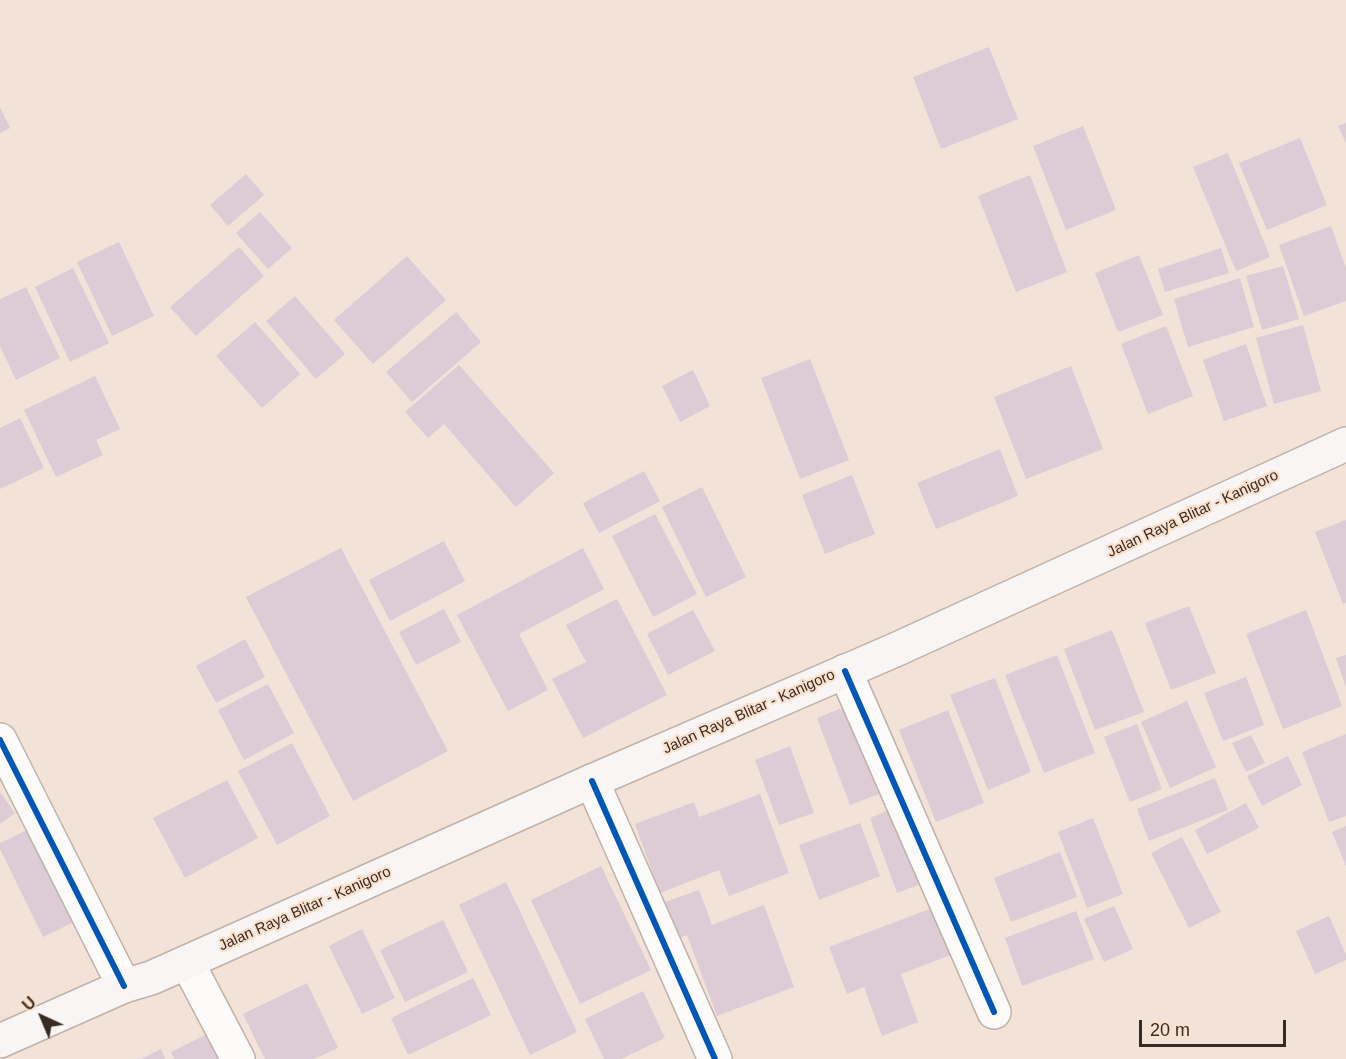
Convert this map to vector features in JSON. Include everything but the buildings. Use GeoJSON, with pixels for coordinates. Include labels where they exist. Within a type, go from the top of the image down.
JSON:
{"type":"FeatureCollection","features":[{"type":"Feature","properties":{"kind":"main road","name":"Jalan Raya Blitar - Kanigoro"},"geometry":{"type":"LineString","coordinates":[[0,1041],[187,962],[592,781],[895,650],[1346,444]]}},
{"type":"Feature","properties":{"kind":"street"},"geometry":{"type":"LineString","coordinates":[[845,671],[994,1012]]}},
{"type":"Feature","properties":{"kind":"street"},"geometry":{"type":"LineString","coordinates":[[0,741],[138,982]]}},
{"type":"Feature","properties":{"kind":"street"},"geometry":{"type":"LineString","coordinates":[[592,781],[715,1059]]}},
{"type":"Feature","properties":{"kind":"street"},"geometry":{"type":"LineString","coordinates":[[187,962],[238,1059]]}},
{"type":"Feature","properties":{"kind":"cycle path"},"geometry":{"type":"LineString","coordinates":[[845,671],[994,1012]]}},
{"type":"Feature","properties":{"kind":"cycle path"},"geometry":{"type":"LineString","coordinates":[[0,740],[124,986]]}},
{"type":"Feature","properties":{"kind":"cycle path"},"geometry":{"type":"LineString","coordinates":[[592,781],[715,1059]]}}]}
